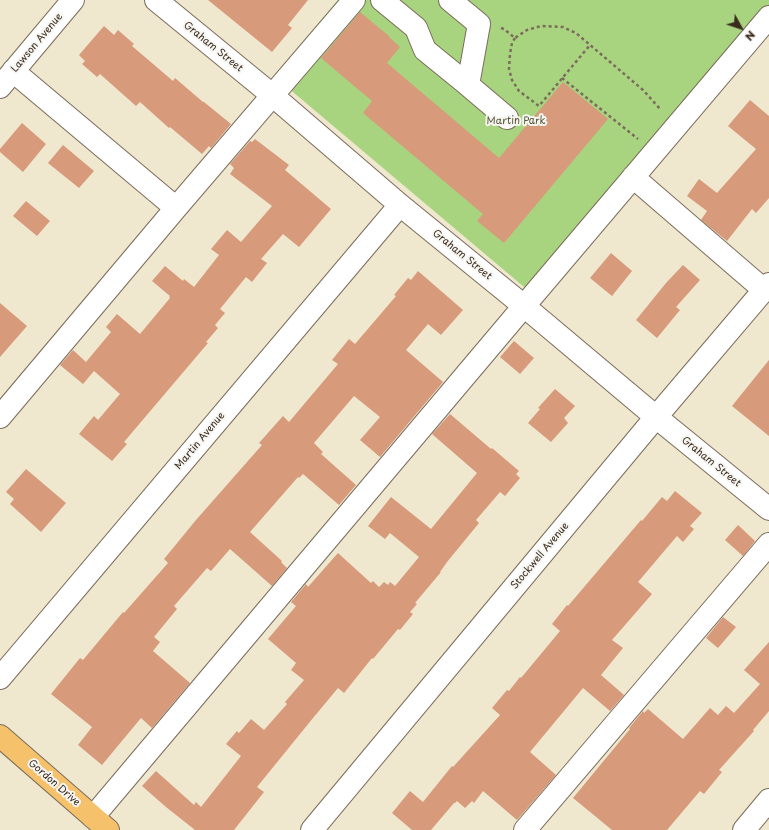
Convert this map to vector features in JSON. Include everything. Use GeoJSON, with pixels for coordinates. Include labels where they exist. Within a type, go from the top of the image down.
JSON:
{"type":"FeatureCollection","features":[{"type":"Feature","properties":{"kind":"main road","name":"Gordon Drive"},"geometry":{"type":"LineString","coordinates":[[0,736],[101,823]]}},
{"type":"Feature","properties":{"kind":"street","name":"Lawson Avenue"},"geometry":{"type":"LineString","coordinates":[[6,79],[73,0]]}},
{"type":"Feature","properties":{"kind":"street","name":"Graham Street"},"geometry":{"type":"LineString","coordinates":[[156,0],[272,95],[400,205],[769,509]]}},
{"type":"Feature","properties":{"kind":"street"},"geometry":{"type":"LineString","coordinates":[[0,417],[354,0]]}},
{"type":"Feature","properties":{"kind":"street"},"geometry":{"type":"LineString","coordinates":[[382,0],[416,28],[425,50],[507,118]]}},
{"type":"Feature","properties":{"kind":"street"},"geometry":{"type":"LineString","coordinates":[[450,0],[479,24],[468,85]]}},
{"type":"Feature","properties":{"kind":"street"},"geometry":{"type":"LineString","coordinates":[[101,823],[524,306],[769,17]]}},
{"type":"Feature","properties":{"kind":"street"},"geometry":{"type":"LineString","coordinates":[[6,79],[176,208]]}},
{"type":"Feature","properties":{"kind":"street"},"geometry":{"type":"LineString","coordinates":[[633,177],[766,287]]}},
{"type":"Feature","properties":{"kind":"street","name":"Martin Avenue"},"geometry":{"type":"LineString","coordinates":[[0,678],[400,205]]}},
{"type":"Feature","properties":{"kind":"street","name":"Stockwell Avenue"},"geometry":{"type":"LineString","coordinates":[[312,830],[766,287]]}},
{"type":"Feature","properties":{"kind":"street"},"geometry":{"type":"LineString","coordinates":[[526,830],[769,544]]}},
{"type":"Feature","properties":{"kind":"street"},"geometry":{"type":"LineString","coordinates":[[744,830],[769,800]]}},
{"type":"Feature","properties":{"kind":"path"},"geometry":{"type":"LineString","coordinates":[[479,24],[504,29],[514,38]]}},
{"type":"Feature","properties":{"kind":"path"},"geometry":{"type":"LineString","coordinates":[[590,44],[539,106],[519,91],[512,80],[509,69],[510,54],[514,38],[527,30],[541,26],[563,27],[576,33],[590,44],[643,90],[677,126]]}},
{"type":"Feature","properties":{"kind":"path"},"geometry":{"type":"LineString","coordinates":[[562,78],[654,152]]}},
{"type":"Feature","properties":{"kind":"green space","name":"Martin Park"},"geometry":{"type":"Polygon","coordinates":[[[338,0],[769,0],[769,10],[530,292],[274,76],[338,0]]]}},
{"type":"Feature","properties":{"kind":"building"},"geometry":{"type":"Polygon","coordinates":[[[208,0],[308,0],[288,25],[292,28],[272,52],[208,0]]]}},
{"type":"Feature","properties":{"kind":"building"},"geometry":{"type":"Polygon","coordinates":[[[360,12],[400,47],[387,63],[499,158],[563,82],[608,119],[504,243],[477,221],[483,214],[363,113],[372,101],[321,58],[360,12]]]}},
{"type":"Feature","properties":{"kind":"building"},"geometry":{"type":"Polygon","coordinates":[[[104,26],[114,35],[118,30],[134,44],[132,46],[173,81],[175,78],[231,124],[211,148],[209,146],[202,154],[170,127],[169,128],[140,102],[136,106],[100,74],[97,77],[82,64],[85,61],[79,55],[104,26]]]}},
{"type":"Feature","properties":{"kind":"building"},"geometry":{"type":"Polygon","coordinates":[[[750,100],[769,116],[769,198],[756,213],[752,209],[727,241],[701,220],[707,211],[687,196],[699,179],[717,193],[756,149],[728,126],[750,100]]]}},
{"type":"Feature","properties":{"kind":"building"},"geometry":{"type":"Polygon","coordinates":[[[22,123],[46,144],[23,172],[0,152],[0,149],[22,123]]]}},
{"type":"Feature","properties":{"kind":"building"},"geometry":{"type":"Polygon","coordinates":[[[255,139],[289,165],[285,170],[331,209],[299,247],[283,234],[261,259],[267,263],[252,282],[246,277],[220,309],[225,313],[215,325],[218,328],[206,342],[208,343],[124,442],[127,444],[112,461],[79,434],[94,416],[98,420],[120,394],[94,371],[83,384],[60,365],[73,350],[86,362],[111,332],[106,327],[117,314],[140,334],[170,298],[170,296],[152,281],[165,266],[183,281],[184,279],[194,287],[219,255],[211,249],[227,230],[241,242],[272,206],[230,174],[234,168],[230,164],[250,141],[252,142],[255,139]]]}},
{"type":"Feature","properties":{"kind":"building"},"geometry":{"type":"Polygon","coordinates":[[[63,145],[94,171],[79,188],[48,163],[63,145]]]}},
{"type":"Feature","properties":{"kind":"building"},"geometry":{"type":"Polygon","coordinates":[[[26,201],[50,221],[37,236],[13,216],[26,201]]]}},
{"type":"Feature","properties":{"kind":"building"},"geometry":{"type":"Polygon","coordinates":[[[611,253],[632,271],[612,296],[590,278],[611,253]]]}},
{"type":"Feature","properties":{"kind":"building"},"geometry":{"type":"Polygon","coordinates":[[[683,265],[700,280],[676,307],[680,310],[657,338],[636,320],[666,283],[683,265]]]}},
{"type":"Feature","properties":{"kind":"building"},"geometry":{"type":"Polygon","coordinates":[[[418,271],[463,310],[441,335],[428,324],[406,350],[443,382],[380,457],[360,440],[380,417],[354,396],[314,443],[323,452],[321,454],[356,485],[339,505],[303,474],[299,478],[298,477],[250,532],[282,561],[281,562],[287,568],[272,586],[230,549],[211,571],[207,568],[174,606],[177,609],[154,637],[160,642],[153,651],[190,683],[152,728],[141,718],[102,765],[78,745],[92,727],[51,694],[80,658],[83,660],[123,612],[124,613],[168,563],[164,559],[262,445],[259,443],[283,416],[289,422],[338,364],[332,360],[349,339],[355,344],[396,296],[394,295],[408,278],[411,280],[418,271]]]}},
{"type":"Feature","properties":{"kind":"building"},"geometry":{"type":"Polygon","coordinates":[[[0,303],[27,326],[0,357],[0,303]]]}},
{"type":"Feature","properties":{"kind":"building"},"geometry":{"type":"Polygon","coordinates":[[[514,341],[534,358],[520,374],[500,357],[514,341]]]}},
{"type":"Feature","properties":{"kind":"building"},"geometry":{"type":"Polygon","coordinates":[[[769,360],[769,436],[732,406],[769,360]]]}},
{"type":"Feature","properties":{"kind":"building"},"geometry":{"type":"Polygon","coordinates":[[[555,389],[575,406],[564,418],[568,423],[551,442],[528,423],[540,409],[538,408],[555,389]]]}},
{"type":"Feature","properties":{"kind":"building"},"geometry":{"type":"Polygon","coordinates":[[[450,414],[519,471],[516,474],[520,478],[505,496],[500,492],[476,520],[479,523],[415,603],[417,604],[410,612],[413,614],[400,630],[398,629],[373,659],[372,658],[344,693],[338,688],[313,718],[257,787],[264,792],[234,830],[195,830],[142,786],[156,771],[194,805],[196,802],[201,807],[241,756],[226,744],[237,731],[239,733],[251,719],[264,730],[287,704],[285,702],[304,680],[291,670],[296,663],[268,639],[296,606],[291,602],[306,584],[308,587],[338,553],[371,583],[373,581],[379,587],[384,582],[388,585],[390,582],[395,586],[419,557],[390,533],[385,539],[368,526],[391,497],[431,529],[477,473],[432,434],[450,414]]]}},
{"type":"Feature","properties":{"kind":"building"},"geometry":{"type":"Polygon","coordinates":[[[26,469],[66,503],[41,532],[10,504],[14,499],[6,492],[26,469]]]}},
{"type":"Feature","properties":{"kind":"building"},"geometry":{"type":"Polygon","coordinates":[[[675,491],[702,513],[690,526],[694,529],[683,542],[677,536],[638,582],[652,594],[612,640],[623,648],[601,675],[624,695],[610,711],[583,688],[530,752],[556,775],[517,820],[483,791],[474,803],[472,801],[465,808],[457,801],[454,803],[431,830],[412,830],[392,813],[410,791],[423,802],[452,766],[453,767],[500,715],[492,708],[507,690],[509,691],[520,677],[521,678],[560,631],[552,624],[662,497],[667,501],[675,491]]]}},
{"type":"Feature","properties":{"kind":"building"},"geometry":{"type":"Polygon","coordinates":[[[738,525],[755,541],[743,556],[725,540],[738,525]]]}},
{"type":"Feature","properties":{"kind":"building"},"geometry":{"type":"Polygon","coordinates":[[[723,617],[736,627],[718,648],[706,638],[723,617]]]}},
{"type":"Feature","properties":{"kind":"building"},"geometry":{"type":"Polygon","coordinates":[[[769,642],[769,711],[753,730],[754,731],[719,770],[722,772],[704,794],[700,791],[667,830],[612,830],[573,798],[643,711],[644,713],[648,709],[683,739],[710,708],[718,715],[726,706],[734,713],[760,684],[744,670],[769,642]]]}}]}
